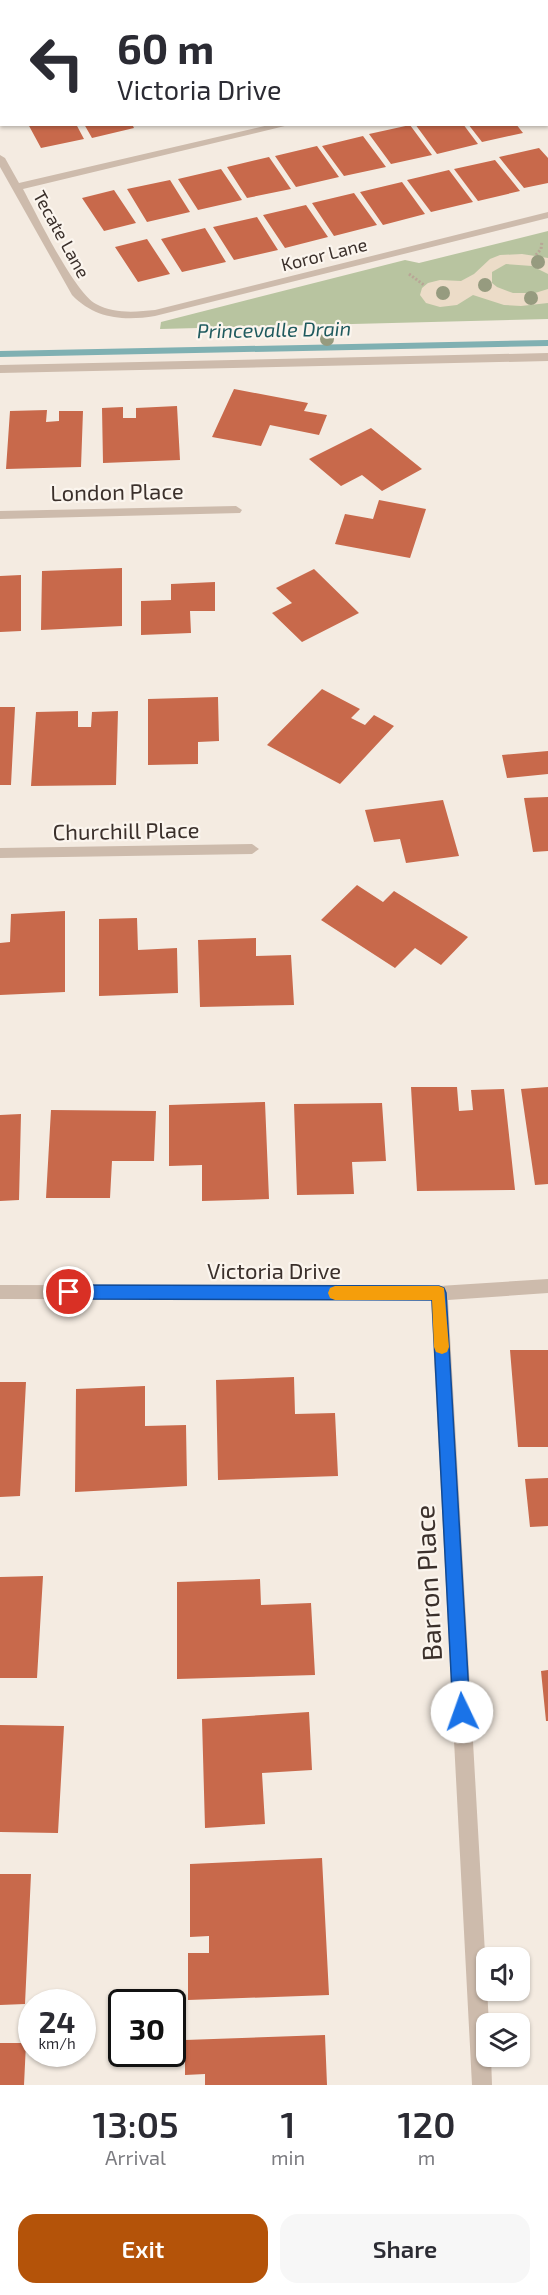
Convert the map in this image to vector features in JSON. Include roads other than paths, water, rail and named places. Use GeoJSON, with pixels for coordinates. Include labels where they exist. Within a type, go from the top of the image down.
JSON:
{"type":"FeatureCollection","features":[{"type":"Feature","properties":{"kind":"street"},"geometry":{"type":"LineString","coordinates":[[17,187],[279,126]]}},
{"type":"Feature","properties":{"kind":"street","name":"Tecate Lane"},"geometry":{"type":"LineString","coordinates":[[0,158],[76,293],[89,305],[107,314]]}},
{"type":"Feature","properties":{"kind":"street","name":"Koror Lane"},"geometry":{"type":"LineString","coordinates":[[107,314],[139,316],[155,313],[548,215]]}},
{"type":"Feature","properties":{"kind":"street"},"geometry":{"type":"LineString","coordinates":[[0,369],[548,357]]}},
{"type":"Feature","properties":{"kind":"street","name":"London Place"},"geometry":{"type":"LineString","coordinates":[[0,515],[236,510]]}},
{"type":"Feature","properties":{"kind":"street","name":"Churchill Place"},"geometry":{"type":"LineString","coordinates":[[0,853],[252,849]]}},
{"type":"Feature","properties":{"kind":"street","name":"Victoria Drive"},"geometry":{"type":"LineString","coordinates":[[0,1292],[439,1293],[548,1286]]}},
{"type":"Feature","properties":{"kind":"street","name":"Barron Place"},"geometry":{"type":"LineString","coordinates":[[439,1293],[482,2085]]}},
{"type":"Feature","properties":{"kind":"waterway","name":"Princevalle Drain"},"geometry":{"type":"LineString","coordinates":[[0,354],[548,343]]}}]}
